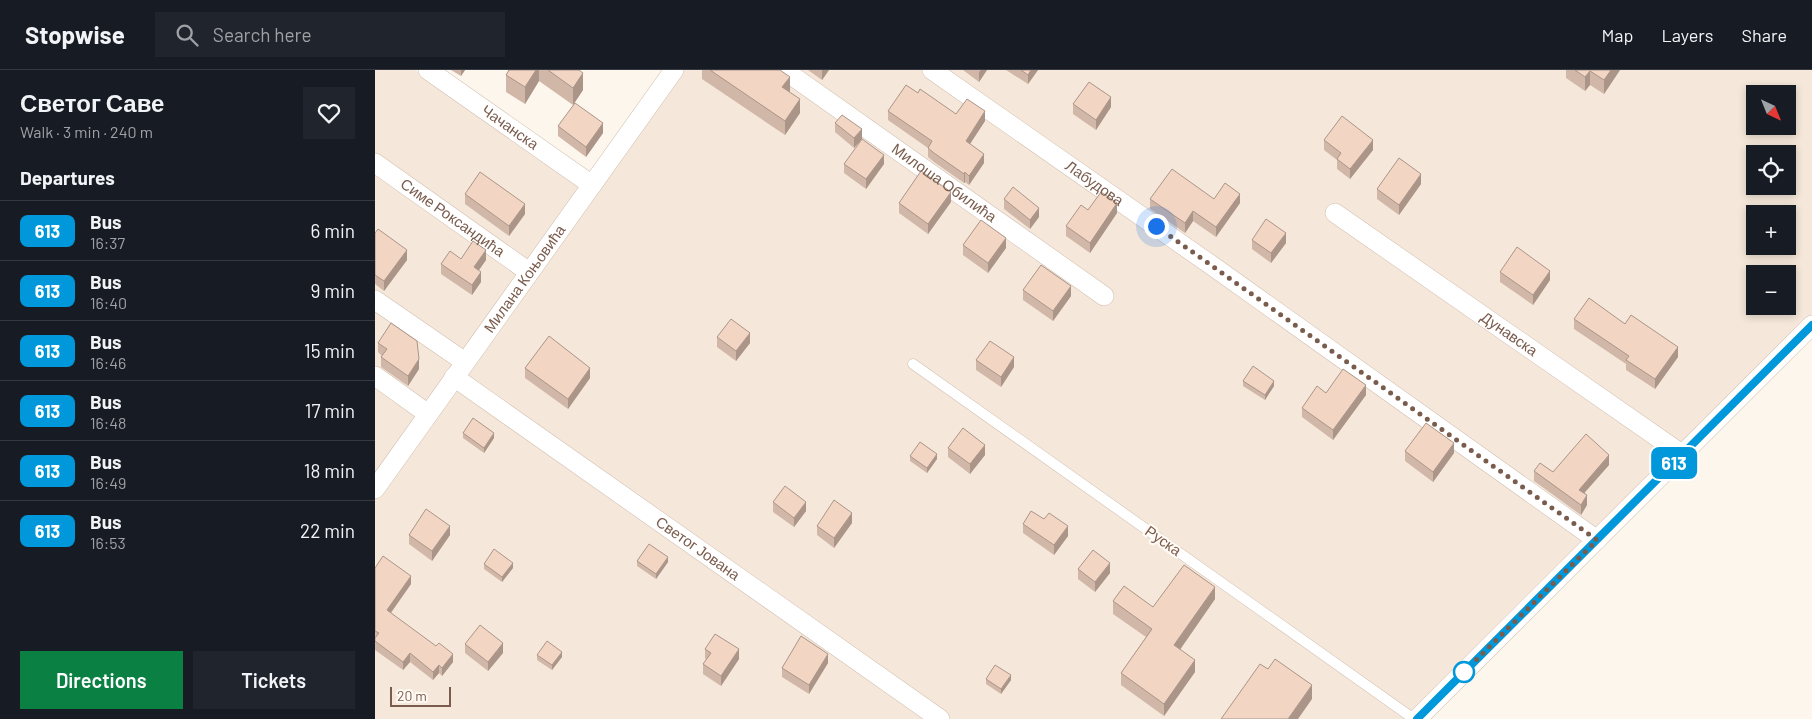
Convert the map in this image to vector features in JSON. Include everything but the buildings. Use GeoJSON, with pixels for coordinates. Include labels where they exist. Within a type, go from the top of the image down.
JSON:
{"type":"FeatureCollection","features":[{"type":"Feature","properties":{"kind":"street","name":"Чачанска"},"geometry":{"type":"LineString","coordinates":[[428,70],[591,185]]}},
{"type":"Feature","properties":{"kind":"street","name":"Милана Коњовића"},"geometry":{"type":"LineString","coordinates":[[375,489],[674,70]]}},
{"type":"Feature","properties":{"kind":"street","name":"Милоша Обилића"},"geometry":{"type":"LineString","coordinates":[[784,70],[1104,296]]}},
{"type":"Feature","properties":{"kind":"street","name":"Лабудова"},"geometry":{"type":"LineString","coordinates":[[932,70],[1209,263],[1597,540]]}},
{"type":"Feature","properties":{"kind":"street","name":"Симе Роксандића"},"geometry":{"type":"LineString","coordinates":[[375,163],[529,272]]}},
{"type":"Feature","properties":{"kind":"street","name":"Дунавска"},"geometry":{"type":"LineString","coordinates":[[1335,213],[1683,454]]}},
{"type":"Feature","properties":{"kind":"street","name":"Светог Јована"},"geometry":{"type":"LineString","coordinates":[[375,300],[459,370],[940,719]]}},
{"type":"Feature","properties":{"kind":"street"},"geometry":{"type":"LineString","coordinates":[[1416,719],[1812,325]]}},
{"type":"Feature","properties":{"kind":"street"},"geometry":{"type":"LineString","coordinates":[[375,376],[428,414]]}},
{"type":"Feature","properties":{"kind":"lane","name":"Руска"},"geometry":{"type":"LineString","coordinates":[[913,364],[1416,719]]}},
{"type":"Feature","properties":{"kind":"shaded area"},"geometry":{"type":"Polygon","coordinates":[[[375,70],[415,70],[587,192],[670,70],[1812,70],[1812,328],[1417,719],[375,719],[375,70]]]}},
{"type":"Feature","properties":{"kind":"bus line","name":"613"},"geometry":{"type":"LineString","coordinates":[[1417,719],[1812,325]]}},
{"type":"Feature","properties":{"kind":"route"},"geometry":{"type":"LineString","coordinates":[[1156,226],[1597,540],[1464,672]]}}]}
